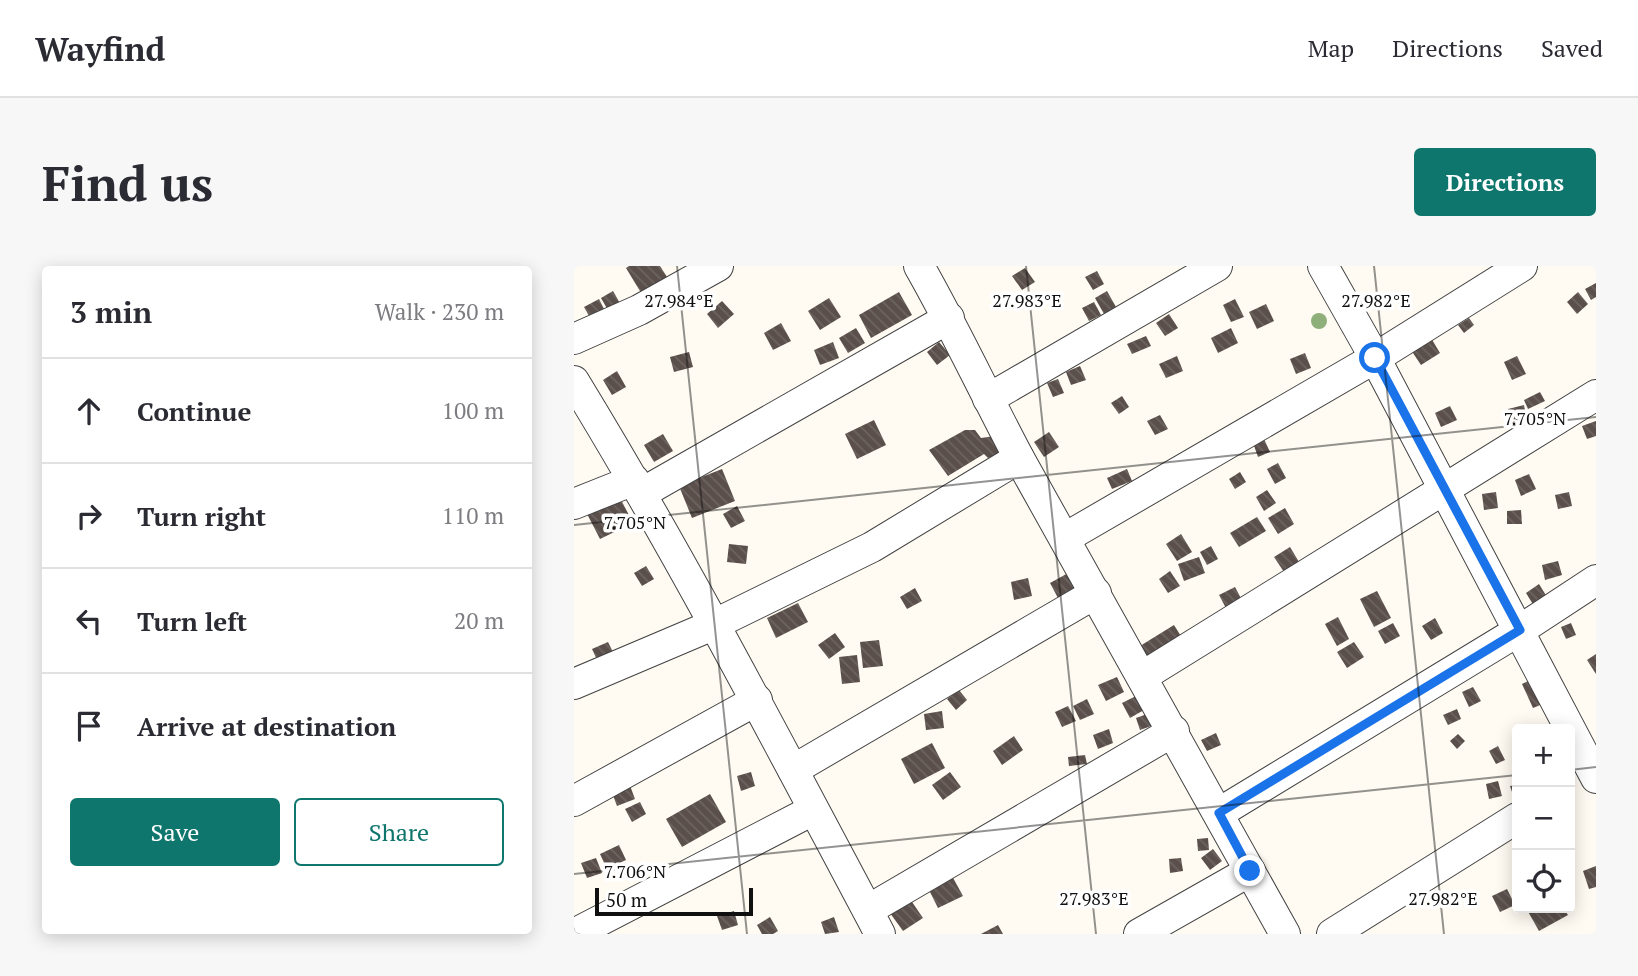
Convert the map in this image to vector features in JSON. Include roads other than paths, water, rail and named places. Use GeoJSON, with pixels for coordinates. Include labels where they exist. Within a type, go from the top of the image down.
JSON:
{"type":"FeatureCollection","features":[{"type":"Feature","properties":{"kind":"street"},"geometry":{"type":"LineString","coordinates":[[574,340],[639,310],[718,266]]}},
{"type":"Feature","properties":{"kind":"street"},"geometry":{"type":"LineString","coordinates":[[919,266],[949,318],[1019,458],[1174,731],[1284,934]]}},
{"type":"Feature","properties":{"kind":"street"},"geometry":{"type":"LineString","coordinates":[[988,399],[1217,266]]}},
{"type":"Feature","properties":{"kind":"street"},"geometry":{"type":"LineString","coordinates":[[1323,266],[1520,630],[1589,776]]}},
{"type":"Feature","properties":{"kind":"street"},"geometry":{"type":"LineString","coordinates":[[1065,538],[1375,358],[1522,266]]}},
{"type":"Feature","properties":{"kind":"street"},"geometry":{"type":"LineString","coordinates":[[574,504],[638,486],[949,318]]}},
{"type":"Feature","properties":{"kind":"street"},"geometry":{"type":"LineString","coordinates":[[574,381],[638,486],[757,700],[874,922],[1174,731]]}},
{"type":"Feature","properties":{"kind":"street"},"geometry":{"type":"LineString","coordinates":[[1143,676],[1596,395]]}},
{"type":"Feature","properties":{"kind":"street"},"geometry":{"type":"LineString","coordinates":[[574,684],[713,625],[872,547],[1019,458]]}},
{"type":"Feature","properties":{"kind":"street"},"geometry":{"type":"LineString","coordinates":[[1219,813],[1520,630],[1596,580]]}},
{"type":"Feature","properties":{"kind":"street"},"geometry":{"type":"LineString","coordinates":[[793,771],[1096,593]]}},
{"type":"Feature","properties":{"kind":"street"},"geometry":{"type":"LineString","coordinates":[[574,801],[757,700]]}},
{"type":"Feature","properties":{"kind":"street"},"geometry":{"type":"LineString","coordinates":[[574,934],[813,810]]}},
{"type":"Feature","properties":{"kind":"street"},"geometry":{"type":"LineString","coordinates":[[1332,934],[1512,821]]}},
{"type":"Feature","properties":{"kind":"street"},"geometry":{"type":"LineString","coordinates":[[1139,934],[1250,871]]}}]}
